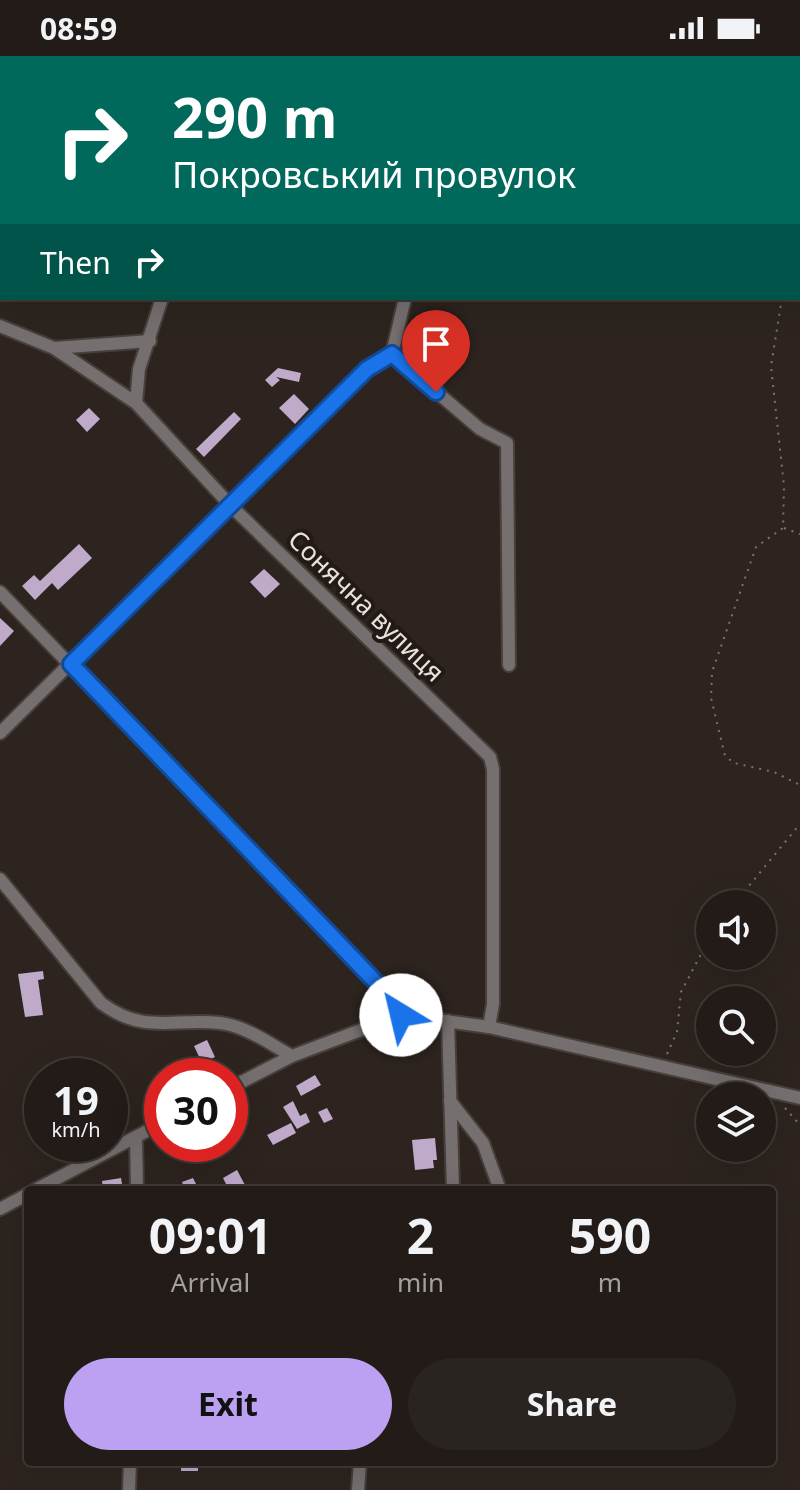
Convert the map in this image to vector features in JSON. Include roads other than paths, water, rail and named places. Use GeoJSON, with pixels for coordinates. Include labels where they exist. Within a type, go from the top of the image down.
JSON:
{"type":"FeatureCollection","features":[{"type":"Feature","properties":{"kind":"street"},"geometry":{"type":"LineString","coordinates":[[136,403],[139,369],[161,300]]}},
{"type":"Feature","properties":{"kind":"street"},"geometry":{"type":"LineString","coordinates":[[0,733],[367,369],[392,354],[405,300]]}},
{"type":"Feature","properties":{"kind":"street","name":"Сонячна вулиця"},"geometry":{"type":"LineString","coordinates":[[0,326],[54,348],[136,403],[231,506],[490,757],[493,769],[493,942],[489,1027]]}},
{"type":"Feature","properties":{"kind":"street"},"geometry":{"type":"LineString","coordinates":[[54,348],[150,341]]}},
{"type":"Feature","properties":{"kind":"street"},"geometry":{"type":"LineString","coordinates":[[392,354],[480,429],[507,443],[509,665]]}},
{"type":"Feature","properties":{"kind":"street"},"geometry":{"type":"LineString","coordinates":[[0,592],[390,997],[401,1015]]}},
{"type":"Feature","properties":{"kind":"street"},"geometry":{"type":"LineString","coordinates":[[0,879],[101,1003],[122,1018],[146,1024],[221,1023],[241,1028],[292,1056]]}},
{"type":"Feature","properties":{"kind":"street"},"geometry":{"type":"LineString","coordinates":[[248,1079],[292,1056],[401,1015],[489,1027],[800,1098]]}},
{"type":"Feature","properties":{"kind":"street"},"geometry":{"type":"LineString","coordinates":[[448,1021],[453,1186]]}},
{"type":"Feature","properties":{"kind":"street"},"geometry":{"type":"LineString","coordinates":[[450,1101],[483,1143],[499,1186]]}},
{"type":"Feature","properties":{"kind":"street"},"geometry":{"type":"LineString","coordinates":[[43,1186],[144,1133]]}},
{"type":"Feature","properties":{"kind":"street"},"geometry":{"type":"LineString","coordinates":[[136,1137],[137,1186]]}},
{"type":"Feature","properties":{"kind":"street"},"geometry":{"type":"LineString","coordinates":[[0,1209],[24,1196]]}},
{"type":"Feature","properties":{"kind":"street"},"geometry":{"type":"LineString","coordinates":[[129,1490],[130,1466]]}},
{"type":"Feature","properties":{"kind":"street"},"geometry":{"type":"LineString","coordinates":[[358,1490],[360,1466]]}}]}
